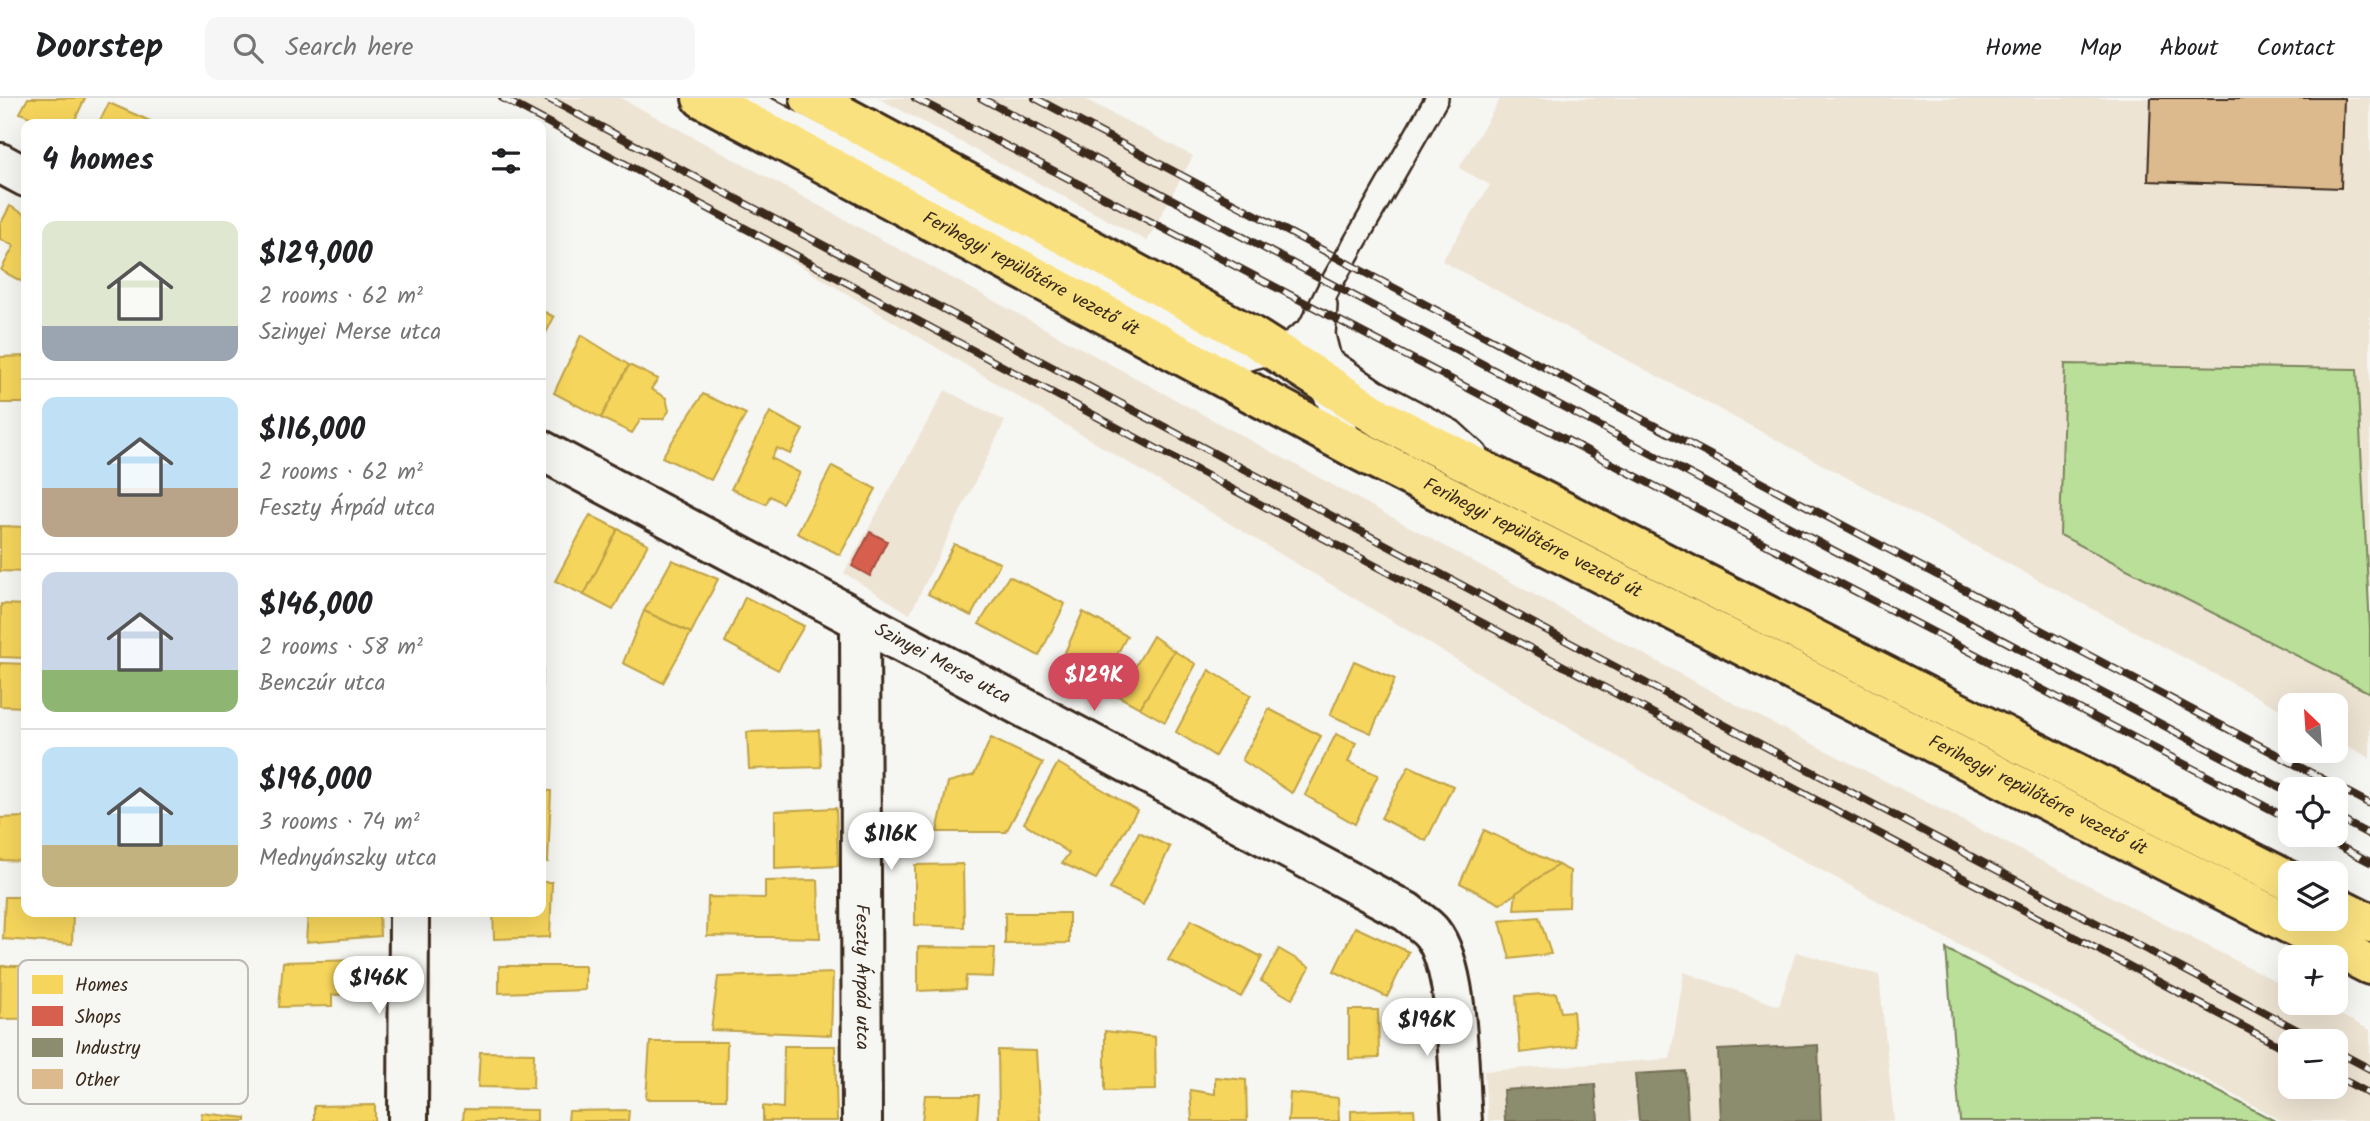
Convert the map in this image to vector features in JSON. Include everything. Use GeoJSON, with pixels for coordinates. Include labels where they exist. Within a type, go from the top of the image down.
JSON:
{"type":"FeatureCollection","features":[{"type":"Feature","properties":{"kind":"main road","name":"Ferihegyi repülőtérre vezető út"},"geometry":{"type":"LineString","coordinates":[[702,98],[1362,452],[2370,965]]}},
{"type":"Feature","properties":{"kind":"main road","name":"Ferihegyi repülőtérre vezető út"},"geometry":{"type":"LineString","coordinates":[[810,98],[1226,322],[1380,418],[2278,875]]}},
{"type":"Feature","properties":{"kind":"main road"},"geometry":{"type":"LineString","coordinates":[[2348,912],[2370,923]]}},
{"type":"Feature","properties":{"kind":"street"},"geometry":{"type":"LineString","coordinates":[[0,163],[21,174]]}},
{"type":"Feature","properties":{"kind":"street","name":"Szinyei Merse utca"},"geometry":{"type":"LineString","coordinates":[[546,453],[1407,912],[1432,932],[1445,957],[1452,991],[1462,1121]]}},
{"type":"Feature","properties":{"kind":"street","name":"Feszty Árpád utca"},"geometry":{"type":"LineString","coordinates":[[860,622],[862,1121]]}},
{"type":"Feature","properties":{"kind":"street"},"geometry":{"type":"LineString","coordinates":[[408,1121],[409,917]]}},
{"type":"Feature","properties":{"kind":"lane"},"geometry":{"type":"LineString","coordinates":[[747,98],[1245,360],[1277,352],[1309,328],[1328,289],[1437,98]]}},
{"type":"Feature","properties":{"kind":"lane"},"geometry":{"type":"LineString","coordinates":[[1328,289],[1324,335],[1330,359],[1376,391],[1451,431],[1515,487]]}},
{"type":"Feature","properties":{"kind":"lane"},"geometry":{"type":"LineString","coordinates":[[1309,328],[1314,377],[1333,411],[1362,452]]}},
{"type":"Feature","properties":{"kind":"shaded area"},"geometry":{"type":"Polygon","coordinates":[[[502,98],[621,98],[1739,706],[2278,982],[2278,1015],[2341,1015],[2370,1030],[2370,1121],[2282,1121],[1665,785],[649,175],[502,98]]]}},
{"type":"Feature","properties":{"kind":"shaded area"},"geometry":{"type":"Polygon","coordinates":[[[878,98],[1083,98],[1193,156],[1147,241],[878,98]]]}},
{"type":"Feature","properties":{"kind":"shaded area"},"geometry":{"type":"Polygon","coordinates":[[[1501,98],[2370,98],[2370,758],[2348,746],[2348,693],[2278,693],[2278,708],[1442,261],[1490,185],[1459,168],[1501,98]]]}},
{"type":"Feature","properties":{"kind":"shaded area"},"geometry":{"type":"Polygon","coordinates":[[[945,390],[1005,421],[910,614],[844,573],[945,390]]]}},
{"type":"Feature","properties":{"kind":"shaded area"},"geometry":{"type":"Polygon","coordinates":[[[1796,952],[1879,975],[1894,1121],[1488,1121],[1484,1071],[1670,1059],[1684,972],[1779,1006],[1796,952]]]}},
{"type":"Feature","properties":{"kind":"green space"},"geometry":{"type":"Polygon","coordinates":[[[2065,364],[2357,369],[2370,629],[2370,693],[2060,535],[2065,364]]]}},
{"type":"Feature","properties":{"kind":"green space"},"geometry":{"type":"Polygon","coordinates":[[[1946,949],[2275,1121],[1960,1121],[1946,949]]]}},
{"type":"Feature","properties":{"kind":"building: Homes"},"geometry":{"type":"Polygon","coordinates":[[[28,98],[85,98],[75,119],[34,119],[20,113],[28,98]]]}},
{"type":"Feature","properties":{"kind":"building: Homes"},"geometry":{"type":"Polygon","coordinates":[[[109,103],[146,119],[101,119],[109,103]]]}},
{"type":"Feature","properties":{"kind":"building: Homes"},"geometry":{"type":"Polygon","coordinates":[[[10,206],[21,212],[21,281],[1,270],[14,246],[0,239],[0,225],[10,206]]]}},
{"type":"Feature","properties":{"kind":"building: Homes"},"geometry":{"type":"Polygon","coordinates":[[[546,313],[554,317],[546,333],[546,313]]]}},
{"type":"Feature","properties":{"kind":"building: Homes"},"geometry":{"type":"Polygon","coordinates":[[[581,335],[629,365],[601,418],[554,393],[581,335]]]}},
{"type":"Feature","properties":{"kind":"building: Homes"},"geometry":{"type":"Polygon","coordinates":[[[21,356],[21,403],[0,403],[0,357],[21,356]]]}},
{"type":"Feature","properties":{"kind":"building: Homes"},"geometry":{"type":"Polygon","coordinates":[[[629,365],[658,379],[651,389],[666,398],[669,411],[663,419],[641,419],[632,433],[601,418],[629,365]]]}},
{"type":"Feature","properties":{"kind":"building: Homes"},"geometry":{"type":"Polygon","coordinates":[[[703,394],[746,414],[711,480],[662,457],[703,394]]]}},
{"type":"Feature","properties":{"kind":"building: Homes"},"geometry":{"type":"Polygon","coordinates":[[[770,412],[803,430],[790,454],[777,448],[771,458],[800,473],[782,503],[770,496],[766,504],[731,489],[770,412]]]}},
{"type":"Feature","properties":{"kind":"building: Homes"},"geometry":{"type":"Polygon","coordinates":[[[832,466],[876,489],[840,555],[797,533],[832,466]]]}},
{"type":"Feature","properties":{"kind":"building: Homes"},"geometry":{"type":"Polygon","coordinates":[[[590,515],[618,529],[584,595],[555,581],[590,515]]]}},
{"type":"Feature","properties":{"kind":"building: Homes"},"geometry":{"type":"Polygon","coordinates":[[[0,526],[21,527],[21,572],[0,571],[0,526]]]}},
{"type":"Feature","properties":{"kind":"building: Homes"},"geometry":{"type":"Polygon","coordinates":[[[618,529],[648,544],[613,610],[584,595],[618,529]]]}},
{"type":"Feature","properties":{"kind":"building: Homes"},"geometry":{"type":"Polygon","coordinates":[[[954,544],[1000,563],[971,616],[928,594],[954,544]]]}},
{"type":"Feature","properties":{"kind":"building: Homes"},"geometry":{"type":"Polygon","coordinates":[[[672,560],[718,579],[691,633],[644,611],[672,560]]]}},
{"type":"Feature","properties":{"kind":"building: Homes"},"geometry":{"type":"Polygon","coordinates":[[[1009,576],[1065,604],[1039,656],[979,624],[1009,576]]]}},
{"type":"Feature","properties":{"kind":"building: Homes"},"geometry":{"type":"Polygon","coordinates":[[[745,597],[804,626],[778,670],[725,642],[745,597]]]}},
{"type":"Feature","properties":{"kind":"building: Homes"},"geometry":{"type":"Polygon","coordinates":[[[1,604],[21,605],[21,658],[0,657],[1,604]]]}},
{"type":"Feature","properties":{"kind":"building: Homes"},"geometry":{"type":"Polygon","coordinates":[[[644,611],[691,633],[663,683],[623,663],[644,611]]]}},
{"type":"Feature","properties":{"kind":"building: Homes"},"geometry":{"type":"Polygon","coordinates":[[[1083,612],[1127,636],[1099,688],[1058,668],[1083,612]]]}},
{"type":"Feature","properties":{"kind":"building: Homes"},"geometry":{"type":"Polygon","coordinates":[[[1153,636],[1174,651],[1140,708],[1118,696],[1153,636]]]}},
{"type":"Feature","properties":{"kind":"building: Homes"},"geometry":{"type":"Polygon","coordinates":[[[1174,651],[1196,664],[1165,722],[1140,708],[1174,651]]]}},
{"type":"Feature","properties":{"kind":"building: Homes"},"geometry":{"type":"Polygon","coordinates":[[[1354,661],[1395,679],[1371,733],[1330,715],[1354,661]]]}},
{"type":"Feature","properties":{"kind":"building: Homes"},"geometry":{"type":"Polygon","coordinates":[[[0,663],[21,664],[21,707],[0,706],[0,663]]]}},
{"type":"Feature","properties":{"kind":"building: Homes"},"geometry":{"type":"Polygon","coordinates":[[[1209,670],[1251,695],[1215,756],[1176,732],[1209,670]]]}},
{"type":"Feature","properties":{"kind":"building: Homes"},"geometry":{"type":"Polygon","coordinates":[[[1269,709],[1321,736],[1292,793],[1242,760],[1269,709]]]}},
{"type":"Feature","properties":{"kind":"building: Homes"},"geometry":{"type":"Polygon","coordinates":[[[819,730],[821,767],[749,769],[747,732],[819,730]]]}},
{"type":"Feature","properties":{"kind":"building: Homes"},"geometry":{"type":"Polygon","coordinates":[[[1336,734],[1356,743],[1348,762],[1378,775],[1355,824],[1305,795],[1336,734]]]}},
{"type":"Feature","properties":{"kind":"building: Homes"},"geometry":{"type":"Polygon","coordinates":[[[991,738],[1043,763],[1006,832],[937,832],[948,782],[974,775],[991,738]]]}},
{"type":"Feature","properties":{"kind":"building: Homes"},"geometry":{"type":"Polygon","coordinates":[[[1058,763],[1137,810],[1096,879],[1062,863],[1069,853],[1024,823],[1058,763]]]}},
{"type":"Feature","properties":{"kind":"building: Homes"},"geometry":{"type":"Polygon","coordinates":[[[1409,766],[1453,786],[1426,841],[1381,818],[1409,766]]]}},
{"type":"Feature","properties":{"kind":"building: Homes"},"geometry":{"type":"Polygon","coordinates":[[[546,791],[551,791],[548,862],[546,791]]]}},
{"type":"Feature","properties":{"kind":"building: Homes"},"geometry":{"type":"Polygon","coordinates":[[[836,808],[838,866],[775,869],[775,811],[836,808]]]}},
{"type":"Feature","properties":{"kind":"building: Homes"},"geometry":{"type":"Polygon","coordinates":[[[21,817],[21,861],[0,860],[0,818],[21,817]]]}},
{"type":"Feature","properties":{"kind":"building: Homes"},"geometry":{"type":"Polygon","coordinates":[[[1484,830],[1558,865],[1500,904],[1460,883],[1484,830]]]}},
{"type":"Feature","properties":{"kind":"building: Homes"},"geometry":{"type":"Polygon","coordinates":[[[1139,832],[1170,847],[1143,905],[1110,889],[1139,832]]]}},
{"type":"Feature","properties":{"kind":"building: Homes"},"geometry":{"type":"Polygon","coordinates":[[[963,864],[964,927],[915,925],[915,865],[963,864]]]}},
{"type":"Feature","properties":{"kind":"building: Homes"},"geometry":{"type":"Polygon","coordinates":[[[1558,865],[1570,871],[1569,907],[1514,909],[1516,893],[1558,865]]]}},
{"type":"Feature","properties":{"kind":"building: Homes"},"geometry":{"type":"Polygon","coordinates":[[[818,880],[820,938],[707,936],[708,897],[765,898],[765,881],[818,880]]]}},
{"type":"Feature","properties":{"kind":"building: Homes"},"geometry":{"type":"Polygon","coordinates":[[[546,882],[552,882],[550,937],[494,939],[493,917],[546,917],[546,882]]]}},
{"type":"Feature","properties":{"kind":"building: Homes"},"geometry":{"type":"Polygon","coordinates":[[[5,897],[21,897],[21,917],[73,917],[72,944],[3,939],[5,897]]]}},
{"type":"Feature","properties":{"kind":"building: Homes"},"geometry":{"type":"Polygon","coordinates":[[[1005,913],[1069,913],[1069,943],[1005,944],[1005,913]]]}},
{"type":"Feature","properties":{"kind":"building: Homes"},"geometry":{"type":"Polygon","coordinates":[[[308,917],[379,917],[380,936],[306,942],[308,917]]]}},
{"type":"Feature","properties":{"kind":"building: Homes"},"geometry":{"type":"Polygon","coordinates":[[[1539,917],[1551,954],[1510,959],[1500,921],[1539,917]]]}},
{"type":"Feature","properties":{"kind":"building: Homes"},"geometry":{"type":"Polygon","coordinates":[[[1191,920],[1262,957],[1241,997],[1168,960],[1191,920]]]}},
{"type":"Feature","properties":{"kind":"building: Homes"},"geometry":{"type":"Polygon","coordinates":[[[1355,927],[1409,952],[1387,997],[1334,971],[1355,927]]]}},
{"type":"Feature","properties":{"kind":"building: Homes"},"geometry":{"type":"Polygon","coordinates":[[[918,947],[995,948],[993,977],[966,976],[965,989],[918,991],[918,947]]]}},
{"type":"Feature","properties":{"kind":"building: Homes"},"geometry":{"type":"Polygon","coordinates":[[[1279,949],[1310,967],[1292,999],[1261,981],[1279,949]]]}},
{"type":"Feature","properties":{"kind":"building: Homes"},"geometry":{"type":"Polygon","coordinates":[[[359,960],[359,994],[332,995],[332,1006],[279,1007],[283,962],[359,960]]]}},
{"type":"Feature","properties":{"kind":"building: Homes"},"geometry":{"type":"Polygon","coordinates":[[[1,966],[18,966],[18,1019],[0,1019],[1,966]]]}},
{"type":"Feature","properties":{"kind":"building: Homes"},"geometry":{"type":"Polygon","coordinates":[[[499,966],[585,966],[585,990],[499,993],[499,966]]]}},
{"type":"Feature","properties":{"kind":"building: Homes"},"geometry":{"type":"Polygon","coordinates":[[[833,973],[831,1035],[711,1030],[718,977],[833,973]]]}},
{"type":"Feature","properties":{"kind":"building: Homes"},"geometry":{"type":"Polygon","coordinates":[[[1556,993],[1561,1012],[1573,1011],[1576,1046],[1520,1053],[1516,996],[1556,993]]]}},
{"type":"Feature","properties":{"kind":"building: Homes"},"geometry":{"type":"Polygon","coordinates":[[[1349,1010],[1378,1010],[1379,1058],[1349,1059],[1349,1010]]]}},
{"type":"Feature","properties":{"kind":"building: Homes"},"geometry":{"type":"Polygon","coordinates":[[[1105,1031],[1155,1037],[1156,1090],[1105,1091],[1105,1031]]]}},
{"type":"Feature","properties":{"kind":"building: Homes"},"geometry":{"type":"Polygon","coordinates":[[[650,1042],[727,1042],[726,1099],[646,1099],[650,1042]]]}},
{"type":"Feature","properties":{"kind":"building: Homes"},"geometry":{"type":"Polygon","coordinates":[[[784,1046],[835,1046],[837,1121],[763,1121],[763,1106],[783,1108],[784,1046]]]}},
{"type":"Feature","properties":{"kind":"building: Homes"},"geometry":{"type":"Polygon","coordinates":[[[998,1050],[1036,1051],[1040,1121],[999,1121],[998,1050]]]}},
{"type":"Feature","properties":{"kind":"building: Homes"},"geometry":{"type":"Polygon","coordinates":[[[480,1052],[534,1053],[533,1088],[478,1087],[480,1052]]]}},
{"type":"Feature","properties":{"kind":"building: Homes"},"geometry":{"type":"Polygon","coordinates":[[[1215,1077],[1246,1080],[1247,1121],[1192,1121],[1190,1090],[1215,1094],[1215,1077]]]}},
{"type":"Feature","properties":{"kind":"building: Homes"},"geometry":{"type":"Polygon","coordinates":[[[1290,1093],[1338,1098],[1339,1121],[1288,1121],[1290,1093]]]}},
{"type":"Feature","properties":{"kind":"building: Homes"},"geometry":{"type":"Polygon","coordinates":[[[925,1095],[979,1095],[977,1121],[922,1121],[925,1095]]]}},
{"type":"Feature","properties":{"kind":"building: Homes"},"geometry":{"type":"Polygon","coordinates":[[[375,1105],[375,1121],[314,1121],[314,1106],[375,1105]]]}},
{"type":"Feature","properties":{"kind":"building: Homes"},"geometry":{"type":"Polygon","coordinates":[[[464,1109],[537,1110],[537,1121],[463,1121],[464,1109]]]}},
{"type":"Feature","properties":{"kind":"building: Homes"},"geometry":{"type":"Polygon","coordinates":[[[1414,1109],[1415,1121],[1351,1121],[1351,1111],[1414,1109]]]}},
{"type":"Feature","properties":{"kind":"building: Homes"},"geometry":{"type":"Polygon","coordinates":[[[629,1110],[628,1121],[568,1121],[569,1111],[629,1110]]]}},
{"type":"Feature","properties":{"kind":"building: Homes"},"geometry":{"type":"Polygon","coordinates":[[[201,1113],[246,1118],[246,1121],[202,1121],[201,1113]]]}},
{"type":"Feature","properties":{"kind":"building: Shops"},"geometry":{"type":"Polygon","coordinates":[[[870,532],[887,541],[870,576],[852,566],[870,532]]]}},
{"type":"Feature","properties":{"kind":"building: Industry"},"geometry":{"type":"Polygon","coordinates":[[[1818,1045],[1821,1121],[1721,1121],[1718,1050],[1818,1045]]]}},
{"type":"Feature","properties":{"kind":"building: Industry"},"geometry":{"type":"Polygon","coordinates":[[[1685,1071],[1688,1121],[1639,1121],[1635,1074],[1685,1071]]]}},
{"type":"Feature","properties":{"kind":"building: Industry"},"geometry":{"type":"Polygon","coordinates":[[[1595,1084],[1598,1120],[1505,1121],[1503,1090],[1595,1084]]]}},
{"type":"Feature","properties":{"kind":"building: Other"},"geometry":{"type":"Polygon","coordinates":[[[2151,98],[2344,98],[2341,188],[2148,181],[2151,98]]]}},
{"type":"Feature","properties":{"kind":"railway"},"geometry":{"type":"LineString","coordinates":[[502,98],[541,119]]}},
{"type":"Feature","properties":{"kind":"railway"},"geometry":{"type":"LineString","coordinates":[[547,98],[2295,1029]]}},
{"type":"Feature","properties":{"kind":"railway"},"geometry":{"type":"LineString","coordinates":[[915,98],[2278,813]]}},
{"type":"Feature","properties":{"kind":"railway"},"geometry":{"type":"LineString","coordinates":[[981,98],[2278,786]]}},
{"type":"Feature","properties":{"kind":"railway"},"geometry":{"type":"LineString","coordinates":[[1035,98],[2370,804]]}},
{"type":"Feature","properties":{"kind":"railway"},"geometry":{"type":"LineString","coordinates":[[546,122],[2278,1045]]}},
{"type":"Feature","properties":{"kind":"railway"},"geometry":{"type":"LineString","coordinates":[[2348,823],[2370,835]]}},
{"type":"Feature","properties":{"kind":"railway"},"geometry":{"type":"LineString","coordinates":[[2341,847],[2370,862]]}},
{"type":"Feature","properties":{"kind":"railway"},"geometry":{"type":"LineString","coordinates":[[2348,1057],[2370,1069]]}},
{"type":"Feature","properties":{"kind":"railway"},"geometry":{"type":"LineString","coordinates":[[2348,1082],[2370,1094]]}}]}
